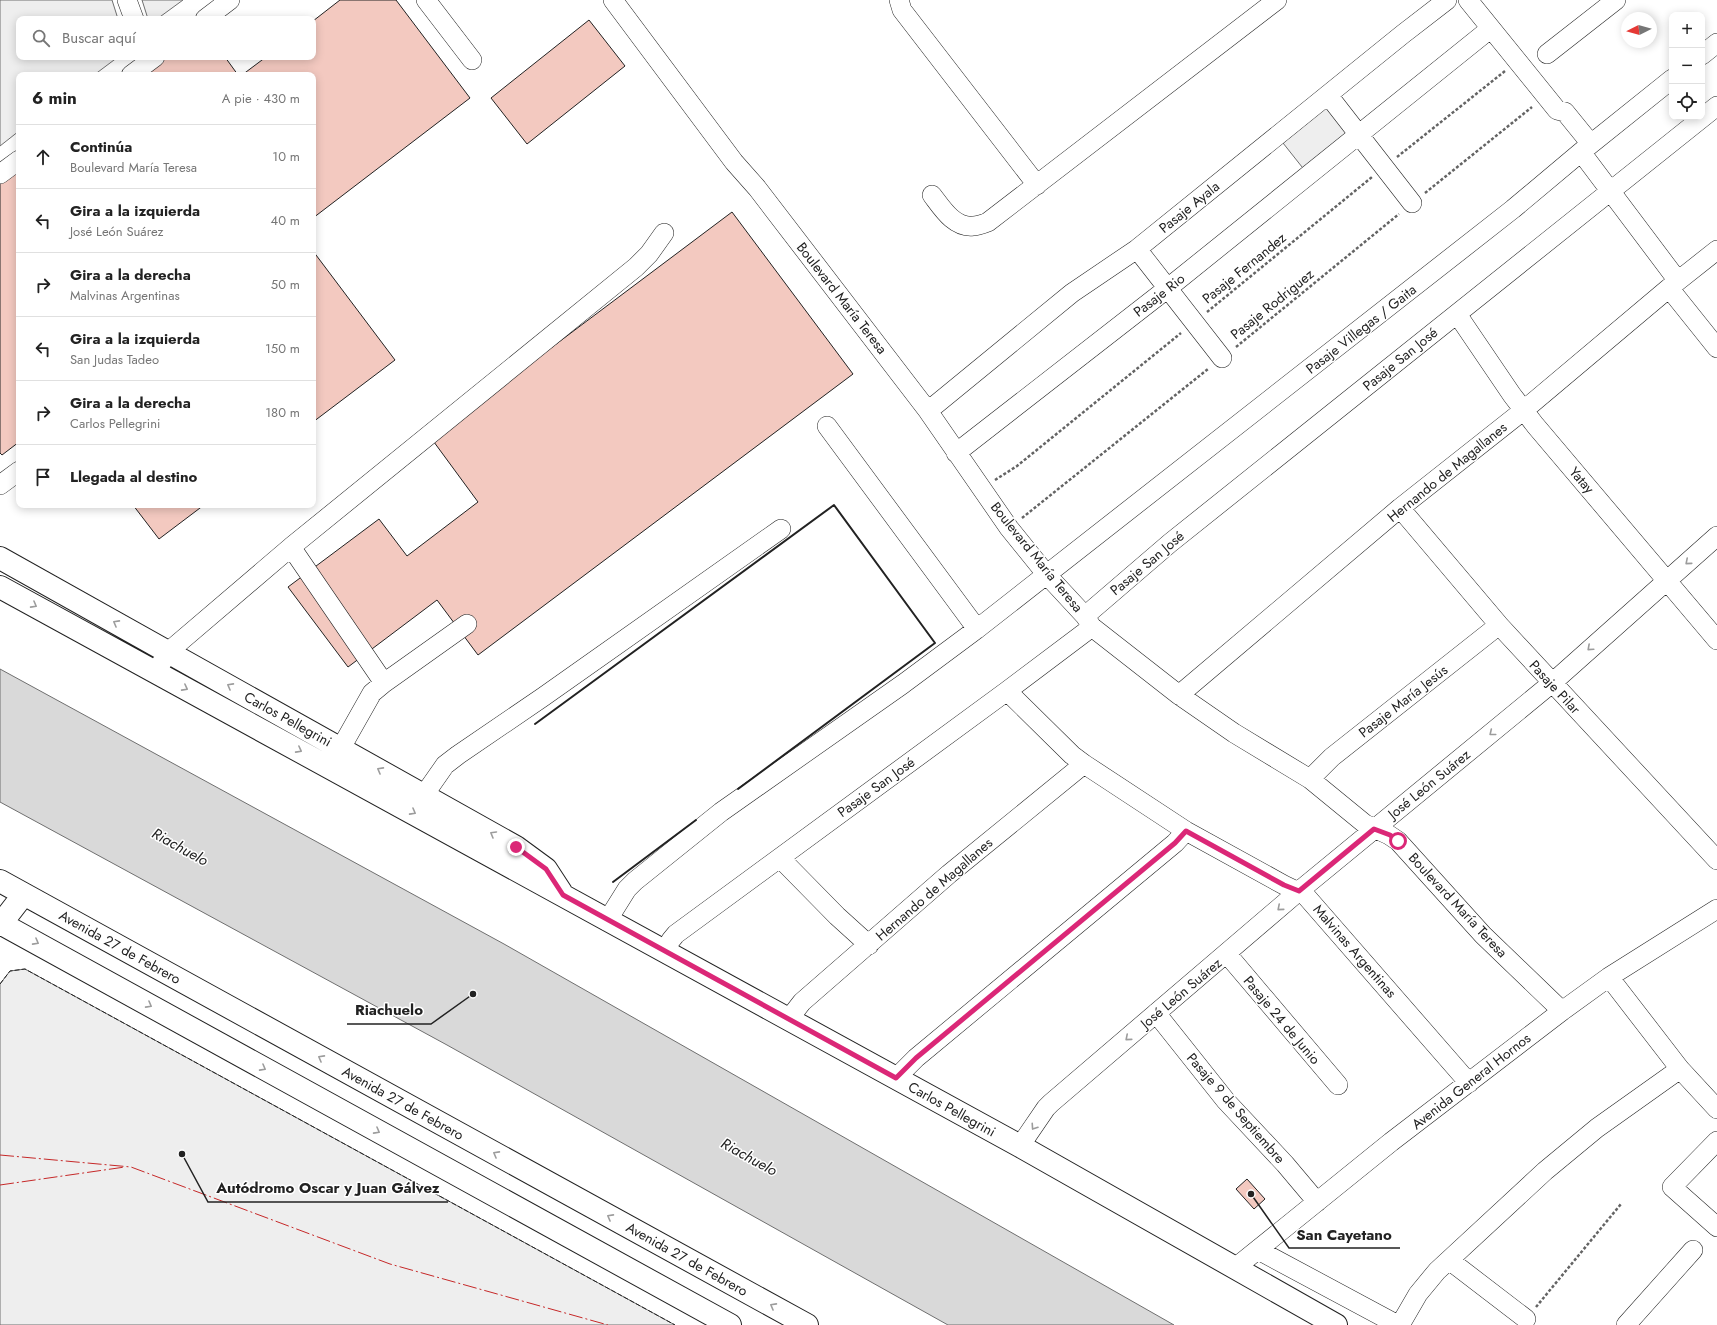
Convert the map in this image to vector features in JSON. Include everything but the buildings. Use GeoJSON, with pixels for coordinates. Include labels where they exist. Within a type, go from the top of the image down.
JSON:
{"type":"FeatureCollection","features":[{"type":"Feature","properties":{"kind":"main road","name":"Carlos Pellegrini"},"geometry":{"type":"LineString","coordinates":[[0,558],[516,847],[546,869],[563,895]]}},
{"type":"Feature","properties":{"kind":"main road","name":"Carlos Pellegrini"},"geometry":{"type":"LineString","coordinates":[[0,586],[788,1020],[1020,1146],[1336,1325]]}},
{"type":"Feature","properties":{"kind":"main road","name":"Avenida 27 de Febrero"},"geometry":{"type":"LineString","coordinates":[[0,881],[807,1325]]}},
{"type":"Feature","properties":{"kind":"main road"},"geometry":{"type":"LineString","coordinates":[[24,894],[0,924],[730,1325]]}},
{"type":"Feature","properties":{"kind":"street"},"geometry":{"type":"LineString","coordinates":[[127,0],[133,16]]}},
{"type":"Feature","properties":{"kind":"street"},"geometry":{"type":"LineString","coordinates":[[209,16],[230,0]]}},
{"type":"Feature","properties":{"kind":"street"},"geometry":{"type":"LineString","coordinates":[[426,0],[472,60]]}},
{"type":"Feature","properties":{"kind":"street","name":"Boulevard María Teresa"},"geometry":{"type":"LineString","coordinates":[[612,0],[734,162],[757,188],[928,410],[956,453],[1009,528],[1047,575],[1088,621],[1179,695],[1234,733],[1310,778],[1364,824],[1390,835],[1398,841],[1483,935],[1562,1011]]}},
{"type":"Feature","properties":{"kind":"street"},"geometry":{"type":"LineString","coordinates":[[899,0],[902,10],[1037,185]]}},
{"type":"Feature","properties":{"kind":"street"},"geometry":{"type":"LineString","coordinates":[[932,195],[952,220],[961,225],[972,226],[988,222],[1277,0]]}},
{"type":"Feature","properties":{"kind":"street","name":"Pasaje Ayala"},"geometry":{"type":"LineString","coordinates":[[928,410],[1072,293],[1136,249],[1403,34],[1448,0]]}},
{"type":"Feature","properties":{"kind":"street"},"geometry":{"type":"LineString","coordinates":[[1468,0],[1557,110],[1565,112],[1610,190],[1717,348]]}},
{"type":"Feature","properties":{"kind":"street"},"geometry":{"type":"LineString","coordinates":[[1547,54],[1616,0]]}},
{"type":"Feature","properties":{"kind":"street","name":"Pasaje Rio"},"geometry":{"type":"LineString","coordinates":[[956,453],[1168,288],[1490,29]]}},
{"type":"Feature","properties":{"kind":"street"},"geometry":{"type":"LineString","coordinates":[[1705,53],[1717,43]]}},
{"type":"Feature","properties":{"kind":"street"},"geometry":{"type":"LineString","coordinates":[[135,72],[149,60]]}},
{"type":"Feature","properties":{"kind":"street","name":"Pasaje Villegas / Gaita"},"geometry":{"type":"LineString","coordinates":[[608,921],[627,889],[635,881],[721,812],[897,689],[977,629],[1513,209],[1669,81]]}},
{"type":"Feature","properties":{"kind":"street"},"geometry":{"type":"LineString","coordinates":[[1328,94],[1412,203]]}},
{"type":"Feature","properties":{"kind":"street","name":"Pasaje San José"},"geometry":{"type":"LineString","coordinates":[[665,952],[676,934],[1007,691],[1088,621],[1170,543],[1717,106]]}},
{"type":"Feature","properties":{"kind":"street"},"geometry":{"type":"LineString","coordinates":[[0,174],[16,162]]}},
{"type":"Feature","properties":{"kind":"street"},"geometry":{"type":"LineString","coordinates":[[156,672],[168,652],[291,547],[636,267],[649,254],[664,233]]}},
{"type":"Feature","properties":{"kind":"street"},"geometry":{"type":"LineString","coordinates":[[1136,249],[1222,358]]}},
{"type":"Feature","properties":{"kind":"street","name":"Hernando de Magallanes"},"geometry":{"type":"LineString","coordinates":[[1179,695],[1400,508],[1524,410],[1673,284],[1717,250]]}},
{"type":"Feature","properties":{"kind":"street","name":"Yatay"},"geometry":{"type":"LineString","coordinates":[[1456,314],[1524,410],[1717,640]]}},
{"type":"Feature","properties":{"kind":"street"},"geometry":{"type":"LineString","coordinates":[[827,426],[977,629]]}},
{"type":"Feature","properties":{"kind":"street"},"geometry":{"type":"LineString","coordinates":[[0,485],[16,473]]}},
{"type":"Feature","properties":{"kind":"street","name":"Pasaje Pilar"},"geometry":{"type":"LineString","coordinates":[[1400,508],[1499,625],[1717,860]]}},
{"type":"Feature","properties":{"kind":"street"},"geometry":{"type":"LineString","coordinates":[[424,795],[445,765],[458,755],[543,697],[781,529]]}},
{"type":"Feature","properties":{"kind":"street","name":"José León Suárez"},"geometry":{"type":"LineString","coordinates":[[1020,1146],[1051,1104],[1299,891],[1552,683],[1717,536]]}},
{"type":"Feature","properties":{"kind":"street"},"geometry":{"type":"LineString","coordinates":[[291,547],[384,683]]}},
{"type":"Feature","properties":{"kind":"street"},"geometry":{"type":"LineString","coordinates":[[331,767],[372,693],[468,624]]}},
{"type":"Feature","properties":{"kind":"street","name":"Pasaje María Jesús"},"geometry":{"type":"LineString","coordinates":[[1310,778],[1332,757],[1499,625]]}},
{"type":"Feature","properties":{"kind":"street","name":"Malvinas Argentinas"},"geometry":{"type":"LineString","coordinates":[[1007,691],[1072,755],[1084,764],[1186,831],[1284,885],[1299,891],[1311,901],[1469,1082]]}},
{"type":"Feature","properties":{"kind":"street","name":"Hernando de Magallanes"},"geometry":{"type":"LineString","coordinates":[[788,1020],[802,1002],[949,874],[1084,764]]}},
{"type":"Feature","properties":{"kind":"street"},"geometry":{"type":"LineString","coordinates":[[896,1078],[916,1058],[1175,843],[1186,831]]}},
{"type":"Feature","properties":{"kind":"street"},"geometry":{"type":"LineString","coordinates":[[780,858],[837,916],[869,945]]}},
{"type":"Feature","properties":{"kind":"street","name":"Avenida General Hornos"},"geometry":{"type":"LineString","coordinates":[[1235,1268],[1469,1082],[1562,1011],[1610,978],[1717,910]]}},
{"type":"Feature","properties":{"kind":"street","name":"Pasaje 24 de Junio"},"geometry":{"type":"LineString","coordinates":[[1227,954],[1338,1085]]}},
{"type":"Feature","properties":{"kind":"street"},"geometry":{"type":"LineString","coordinates":[[1610,978],[1680,1068],[1717,1109]]}},
{"type":"Feature","properties":{"kind":"street","name":"Pasaje 9 de Septiembre"},"geometry":{"type":"LineString","coordinates":[[1156,1013],[1226,1101],[1285,1164],[1317,1202]]}},
{"type":"Feature","properties":{"kind":"street"},"geometry":{"type":"LineString","coordinates":[[1258,1250],[1399,1325],[1418,1294],[1437,1271],[1449,1260],[1577,1143],[1680,1068]]}},
{"type":"Feature","properties":{"kind":"street"},"geometry":{"type":"LineString","coordinates":[[1717,1141],[1672,1186],[1717,1227]]}},
{"type":"Feature","properties":{"kind":"street"},"geometry":{"type":"LineString","coordinates":[[1626,1325],[1693,1250]]}},
{"type":"Feature","properties":{"kind":"street"},"geometry":{"type":"LineString","coordinates":[[1449,1260],[1526,1319]]}},
{"type":"Feature","properties":{"kind":"path","name":"Pasaje Fernandez"},"geometry":{"type":"LineString","coordinates":[[982,488],[1017,466],[1518,61]]}},
{"type":"Feature","properties":{"kind":"path","name":"Pasaje Rodriguez"},"geometry":{"type":"LineString","coordinates":[[1009,528],[1546,96]]}},
{"type":"Feature","properties":{"kind":"path"},"geometry":{"type":"LineString","coordinates":[[1526,1319],[1621,1204]]}},
{"type":"Feature","properties":{"kind":"shaded area"},"geometry":{"type":"Polygon","coordinates":[[[0,0],[112,0],[117,16],[16,16],[16,60],[114,60],[98,72],[16,72],[16,133],[0,146],[0,0]]]}},
{"type":"Feature","properties":{"kind":"shaded area"},"geometry":{"type":"Polygon","coordinates":[[[142,0],[183,0],[161,16],[147,16],[142,0]]]}},
{"type":"Feature","properties":{"kind":"shaded area"},"geometry":{"type":"Polygon","coordinates":[[[1327,107],[1350,135],[1306,172],[1283,143],[1327,107]]]}},
{"type":"Feature","properties":{"kind":"shaded area"},"geometry":{"type":"Polygon","coordinates":[[[25,969],[675,1325],[0,1325],[0,984],[10,971],[25,969]]]}},
{"type":"Feature","properties":{"kind":"water","name":"Riachuelo"},"geometry":{"type":"Polygon","coordinates":[[[0,669],[504,944],[1174,1325],[948,1325],[447,1045],[0,802],[0,669]]]}},
{"type":"Feature","properties":{"kind":"fence"},"geometry":{"type":"LineString","coordinates":[[0,984],[10,971],[25,969],[675,1325]]}},
{"type":"Feature","properties":{"kind":"wall"},"geometry":{"type":"LineString","coordinates":[[535,724],[834,505],[935,643],[738,789]]}},
{"type":"Feature","properties":{"kind":"wall"},"geometry":{"type":"LineString","coordinates":[[613,882],[696,820]]}},
{"type":"Feature","properties":{"kind":"power"},"geometry":{"type":"LineString","coordinates":[[0,1155],[131,1167],[390,1264],[608,1325]]}},
{"type":"Feature","properties":{"kind":"power"},"geometry":{"type":"LineString","coordinates":[[0,1185],[125,1167]]}},
{"type":"Feature","properties":{"kind":"place","name":"Riachuelo"},"geometry":{"type":"Point","coordinates":[473,994]}},
{"type":"Feature","properties":{"kind":"place","name":"Autódromo Oscar y Juan Gálvez"},"geometry":{"type":"Point","coordinates":[182,1154]}},
{"type":"Feature","properties":{"kind":"place","name":"San Cayetano"},"geometry":{"type":"Point","coordinates":[1251,1194]}},
{"type":"Feature","properties":{"kind":"route"},"geometry":{"type":"LineString","coordinates":[[516,847],[546,869],[563,895],[896,1078],[916,1058],[1175,843],[1186,831],[1284,885],[1299,891],[1374,829],[1390,835],[1398,841]]}}]}
